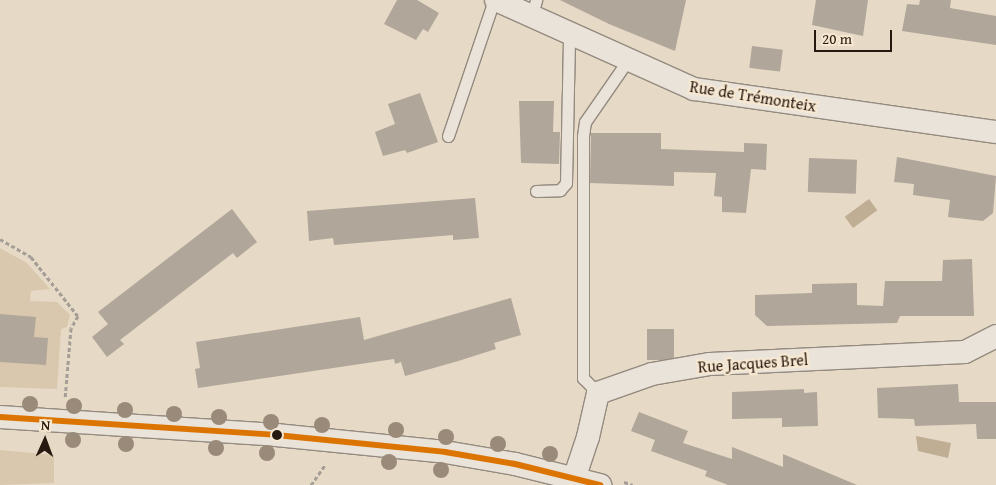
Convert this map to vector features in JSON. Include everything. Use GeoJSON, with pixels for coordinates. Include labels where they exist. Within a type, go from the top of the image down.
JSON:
{"type":"FeatureCollection","features":[{"type":"Feature","properties":{"kind":"street","name":"Rue de Trémonteix"},"geometry":{"type":"LineString","coordinates":[[495,0],[533,9],[569,34],[694,89],[996,132]]}},
{"type":"Feature","properties":{"kind":"street","name":"Rue Jacques Brel"},"geometry":{"type":"LineString","coordinates":[[598,393],[652,374],[710,364],[965,352],[996,336]]}},
{"type":"Feature","properties":{"kind":"street"},"geometry":{"type":"LineString","coordinates":[[574,482],[598,393]]}},
{"type":"Feature","properties":{"kind":"street"},"geometry":{"type":"LineString","coordinates":[[0,417],[276,435],[445,452],[574,482],[600,485]]}},
{"type":"Feature","properties":{"kind":"lane"},"geometry":{"type":"LineString","coordinates":[[448,136],[495,0]]}},
{"type":"Feature","properties":{"kind":"lane"},"geometry":{"type":"LineString","coordinates":[[536,191],[560,190],[566,183],[569,34]]}},
{"type":"Feature","properties":{"kind":"lane"},"geometry":{"type":"LineString","coordinates":[[598,393],[584,378],[583,136],[585,122],[628,60]]}},
{"type":"Feature","properties":{"kind":"path"},"geometry":{"type":"LineString","coordinates":[[0,239],[31,256],[78,316],[71,328],[63,422]]}},
{"type":"Feature","properties":{"kind":"shaded area"},"geometry":{"type":"Polygon","coordinates":[[[869,199],[877,210],[853,228],[845,217],[869,199]]]}},
{"type":"Feature","properties":{"kind":"shaded area"},"geometry":{"type":"Polygon","coordinates":[[[0,248],[27,263],[50,289],[31,291],[30,301],[57,302],[70,315],[67,327],[61,329],[57,389],[0,387],[0,248]]]}},
{"type":"Feature","properties":{"kind":"shaded area"},"geometry":{"type":"Polygon","coordinates":[[[916,436],[951,443],[948,458],[918,451],[916,436]]]}},
{"type":"Feature","properties":{"kind":"shaded area"},"geometry":{"type":"Polygon","coordinates":[[[0,450],[54,455],[54,483],[0,485],[0,450]]]}},
{"type":"Feature","properties":{"kind":"building"},"geometry":{"type":"Polygon","coordinates":[[[397,0],[417,0],[439,13],[428,32],[423,29],[416,40],[384,24],[397,0]]]}},
{"type":"Feature","properties":{"kind":"building"},"geometry":{"type":"Polygon","coordinates":[[[560,0],[686,0],[675,51],[609,24],[560,0]]]}},
{"type":"Feature","properties":{"kind":"building"},"geometry":{"type":"Polygon","coordinates":[[[816,0],[868,0],[863,36],[812,25],[816,0]]]}},
{"type":"Feature","properties":{"kind":"building"},"geometry":{"type":"Polygon","coordinates":[[[920,0],[951,0],[950,8],[996,16],[996,45],[902,31],[907,4],[919,5],[920,0]]]}},
{"type":"Feature","properties":{"kind":"building"},"geometry":{"type":"Polygon","coordinates":[[[752,46],[783,50],[780,72],[749,68],[752,46]]]}},
{"type":"Feature","properties":{"kind":"building"},"geometry":{"type":"Polygon","coordinates":[[[420,93],[438,142],[407,153],[405,150],[383,156],[375,132],[395,124],[388,104],[420,93]]]}},
{"type":"Feature","properties":{"kind":"building"},"geometry":{"type":"Polygon","coordinates":[[[519,101],[554,101],[553,132],[560,132],[559,164],[521,163],[519,101]]]}},
{"type":"Feature","properties":{"kind":"building"},"geometry":{"type":"Polygon","coordinates":[[[591,133],[661,133],[661,149],[744,152],[744,143],[767,144],[766,170],[751,169],[746,213],[722,212],[722,197],[714,196],[716,173],[674,172],[674,186],[590,183],[591,133]]]}},
{"type":"Feature","properties":{"kind":"building"},"geometry":{"type":"Polygon","coordinates":[[[897,157],[996,176],[993,213],[983,221],[948,217],[950,200],[913,195],[914,184],[894,182],[897,157]]]}},
{"type":"Feature","properties":{"kind":"building"},"geometry":{"type":"Polygon","coordinates":[[[809,158],[857,160],[856,194],[808,192],[809,158]]]}},
{"type":"Feature","properties":{"kind":"building"},"geometry":{"type":"Polygon","coordinates":[[[475,198],[479,238],[453,240],[453,235],[334,245],[333,238],[309,241],[307,211],[475,198]]]}},
{"type":"Feature","properties":{"kind":"building"},"geometry":{"type":"Polygon","coordinates":[[[232,209],[257,242],[237,258],[233,253],[120,340],[124,344],[107,357],[92,337],[108,324],[98,312],[232,209]]]}},
{"type":"Feature","properties":{"kind":"building"},"geometry":{"type":"Polygon","coordinates":[[[972,259],[974,316],[900,316],[897,323],[767,326],[755,315],[755,295],[812,293],[812,284],[857,283],[857,305],[883,306],[885,281],[942,281],[943,260],[972,259]]]}},
{"type":"Feature","properties":{"kind":"building"},"geometry":{"type":"Polygon","coordinates":[[[511,298],[521,335],[494,343],[496,349],[455,362],[405,376],[401,362],[395,364],[394,359],[198,388],[195,369],[200,368],[196,342],[360,317],[364,340],[511,298]]]}},
{"type":"Feature","properties":{"kind":"building"},"geometry":{"type":"Polygon","coordinates":[[[0,314],[36,317],[34,337],[48,338],[46,365],[0,362],[0,314]]]}},
{"type":"Feature","properties":{"kind":"building"},"geometry":{"type":"Polygon","coordinates":[[[647,329],[674,329],[674,360],[647,360],[647,329]]]}},
{"type":"Feature","properties":{"kind":"building"},"geometry":{"type":"Polygon","coordinates":[[[958,384],[959,402],[996,402],[996,439],[977,439],[976,424],[915,426],[914,419],[878,418],[877,388],[958,384]]]}},
{"type":"Feature","properties":{"kind":"building"},"geometry":{"type":"Polygon","coordinates":[[[804,389],[804,393],[817,392],[818,426],[782,427],[782,418],[732,419],[732,392],[804,389]]]}},
{"type":"Feature","properties":{"kind":"building"},"geometry":{"type":"Polygon","coordinates":[[[639,412],[688,431],[683,443],[732,459],[732,447],[783,467],[783,454],[857,485],[728,485],[705,476],[707,471],[651,451],[655,440],[631,431],[639,412]]]}},
{"type":"Feature","properties":{"kind":"transit line"},"geometry":{"type":"LineString","coordinates":[[0,417],[276,435],[445,452],[515,464],[600,485]]}}]}
